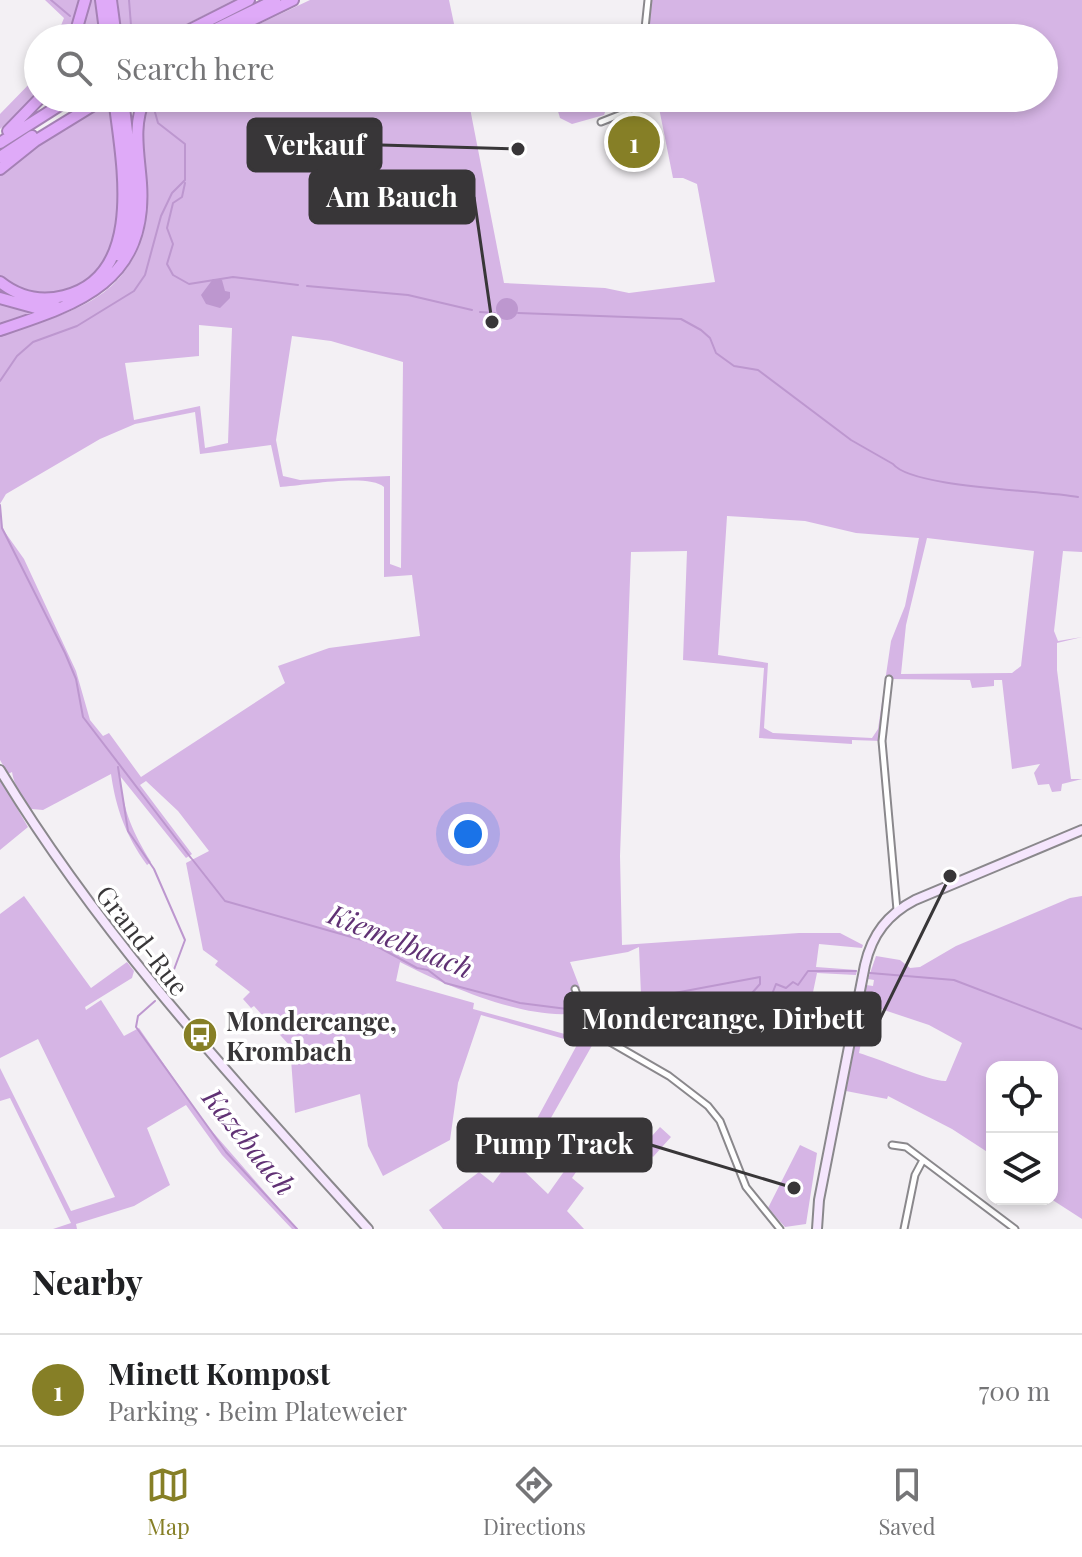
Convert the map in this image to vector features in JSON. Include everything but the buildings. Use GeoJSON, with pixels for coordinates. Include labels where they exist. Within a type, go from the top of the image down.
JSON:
{"type":"FeatureCollection","features":[{"type":"Feature","properties":{"kind":"highway"},"geometry":{"type":"LineString","coordinates":[[78,24],[85,0]]}},
{"type":"Feature","properties":{"kind":"highway"},"geometry":{"type":"LineString","coordinates":[[101,0],[104,24]]}},
{"type":"Feature","properties":{"kind":"highway"},"geometry":{"type":"LineString","coordinates":[[111,0],[114,24]]}},
{"type":"Feature","properties":{"kind":"highway"},"geometry":{"type":"LineString","coordinates":[[202,24],[249,0]]}},
{"type":"Feature","properties":{"kind":"highway"},"geometry":{"type":"LineString","coordinates":[[226,24],[275,0]]}},
{"type":"Feature","properties":{"kind":"highway"},"geometry":{"type":"LineString","coordinates":[[244,24],[293,0]]}},
{"type":"Feature","properties":{"kind":"highway"},"geometry":{"type":"LineString","coordinates":[[0,141],[27,112]]}},
{"type":"Feature","properties":{"kind":"highway"},"geometry":{"type":"LineString","coordinates":[[0,141],[48,112]]}},
{"type":"Feature","properties":{"kind":"highway"},"geometry":{"type":"LineString","coordinates":[[0,157],[70,112]]}},
{"type":"Feature","properties":{"kind":"highway"},"geometry":{"type":"LineString","coordinates":[[0,169],[35,141],[82,112]]}},
{"type":"Feature","properties":{"kind":"highway"},"geometry":{"type":"LineString","coordinates":[[0,282],[26,296],[48,299],[84,288],[107,266],[120,234],[124,210],[115,112]]}},
{"type":"Feature","properties":{"kind":"highway"},"geometry":{"type":"LineString","coordinates":[[111,277],[125,246],[131,213],[124,112]]}},
{"type":"Feature","properties":{"kind":"highway"},"geometry":{"type":"LineString","coordinates":[[0,330],[81,300],[111,277],[127,257],[139,222],[141,184],[137,132],[142,112]]}},
{"type":"Feature","properties":{"kind":"highway"},"geometry":{"type":"LineString","coordinates":[[0,298],[36,308],[81,300]]}},
{"type":"Feature","properties":{"kind":"main road","name":"Grand-Rue"},"geometry":{"type":"LineString","coordinates":[[0,770],[45,843],[163,1000],[368,1229]]}},
{"type":"Feature","properties":{"kind":"main road"},"geometry":{"type":"LineString","coordinates":[[817,1229],[819,1200],[867,955],[879,929],[897,910],[1082,830]]}},
{"type":"Feature","properties":{"kind":"street"},"geometry":{"type":"LineString","coordinates":[[645,24],[648,0]]}},
{"type":"Feature","properties":{"kind":"street"},"geometry":{"type":"LineString","coordinates":[[601,122],[626,112]]}},
{"type":"Feature","properties":{"kind":"street"},"geometry":{"type":"LineString","coordinates":[[889,679],[882,741],[897,910]]}},
{"type":"Feature","properties":{"kind":"street"},"geometry":{"type":"LineString","coordinates":[[575,989],[591,1031],[669,1076],[708,1106],[720,1121],[746,1187],[780,1229]]}},
{"type":"Feature","properties":{"kind":"street"},"geometry":{"type":"LineString","coordinates":[[892,1145],[906,1147],[1015,1229]]}},
{"type":"Feature","properties":{"kind":"street"},"geometry":{"type":"LineString","coordinates":[[904,1229],[915,1175],[923,1160]]}},
{"type":"Feature","properties":{"kind":"shaded area"},"geometry":{"type":"Polygon","coordinates":[[[45,0],[80,0],[73,24],[62,24],[64,18],[45,0]]]}},
{"type":"Feature","properties":{"kind":"shaded area"},"geometry":{"type":"Polygon","coordinates":[[[88,0],[98,0],[101,24],[81,24],[88,0]]]}},
{"type":"Feature","properties":{"kind":"shaded area"},"geometry":{"type":"Polygon","coordinates":[[[118,0],[234,0],[187,24],[119,24],[118,0]]]}},
{"type":"Feature","properties":{"kind":"shaded area"},"geometry":{"type":"Polygon","coordinates":[[[310,0],[449,0],[454,24],[259,24],[310,0]]]}},
{"type":"Feature","properties":{"kind":"shaded area"},"geometry":{"type":"Polygon","coordinates":[[[651,0],[1082,0],[1082,552],[1063,551],[1054,631],[1058,641],[1082,637],[1057,643],[1057,670],[1071,779],[1082,779],[1062,784],[1061,791],[1052,792],[1049,784],[1038,785],[1034,773],[1040,764],[1012,769],[1002,680],[994,680],[994,686],[972,688],[970,680],[890,679],[882,741],[852,740],[852,744],[759,738],[764,668],[683,660],[687,551],[631,552],[620,856],[622,945],[840,933],[863,945],[862,948],[819,944],[816,967],[857,970],[856,975],[817,973],[812,997],[851,1005],[847,1025],[715,994],[587,1011],[583,993],[587,1001],[641,995],[639,947],[628,952],[570,962],[580,988],[576,989],[581,1005],[577,1006],[577,1013],[534,1012],[486,999],[400,962],[396,981],[474,1003],[473,1009],[594,1042],[522,1169],[548,1194],[585,1142],[592,1148],[572,1178],[584,1188],[567,1211],[584,1229],[443,1229],[429,1210],[479,1172],[493,1183],[526,1139],[578,1043],[481,1015],[458,1083],[450,1140],[383,1176],[368,1146],[360,1094],[295,1113],[290,1046],[254,1006],[251,1008],[243,999],[250,992],[215,965],[218,961],[203,950],[186,863],[209,851],[178,811],[146,781],[140,785],[192,854],[186,858],[120,776],[130,821],[151,862],[147,865],[123,822],[111,774],[43,810],[32,809],[31,813],[12,772],[8,774],[0,760],[0,505],[2,528],[24,559],[76,671],[90,720],[103,736],[109,733],[141,777],[285,683],[278,666],[329,648],[420,636],[412,575],[384,577],[384,487],[364,481],[334,481],[280,487],[271,445],[200,454],[195,412],[135,424],[100,439],[6,494],[0,504],[0,335],[87,303],[106,291],[122,275],[134,256],[141,232],[142,137],[146,112],[471,112],[504,283],[605,288],[629,293],[715,282],[697,184],[683,178],[673,178],[660,112],[1058,112],[1058,24],[649,24],[651,0]],[[199,325],[199,356],[125,363],[134,420],[200,406],[205,448],[228,443],[232,328],[199,325]],[[292,336],[276,440],[283,476],[300,480],[390,476],[390,564],[401,568],[403,362],[331,341],[292,336]],[[727,516],[718,655],[768,663],[764,728],[773,733],[872,738],[878,729],[891,641],[905,606],[919,538],[856,533],[805,521],[727,516]],[[927,538],[906,625],[901,674],[1012,673],[1021,666],[1034,551],[927,538]]]}},
{"type":"Feature","properties":{"kind":"shaded area"},"geometry":{"type":"Polygon","coordinates":[[[24,89],[24,108],[0,129],[0,114],[24,89]]]}},
{"type":"Feature","properties":{"kind":"shaded area"},"geometry":{"type":"Polygon","coordinates":[[[88,112],[111,112],[118,182],[118,212],[113,241],[102,265],[84,283],[49,294],[19,288],[0,276],[0,174],[37,144],[88,112]]]}},
{"type":"Feature","properties":{"kind":"shaded area"},"geometry":{"type":"Polygon","coordinates":[[[558,112],[605,112],[604,115],[572,124],[560,118],[558,112]]]}},
{"type":"Feature","properties":{"kind":"shaded area"},"geometry":{"type":"Polygon","coordinates":[[[213,279],[222,280],[225,291],[230,292],[230,298],[220,308],[206,304],[201,295],[213,279]]]}},
{"type":"Feature","properties":{"kind":"shaded area"},"geometry":{"type":"Polygon","coordinates":[[[507,298],[515,301],[518,309],[515,317],[507,320],[499,317],[496,309],[499,301],[507,298]]]}},
{"type":"Feature","properties":{"kind":"shaded area"},"geometry":{"type":"Polygon","coordinates":[[[0,303],[40,312],[0,327],[0,303]]]}},
{"type":"Feature","properties":{"kind":"shaded area"},"geometry":{"type":"Polygon","coordinates":[[[0,779],[28,827],[0,850],[0,779]]]}},
{"type":"Feature","properties":{"kind":"shaded area"},"geometry":{"type":"Polygon","coordinates":[[[24,896],[91,988],[127,962],[134,971],[132,978],[85,1007],[86,1010],[101,1000],[124,1036],[139,1028],[204,1122],[297,1229],[292,1229],[222,1155],[186,1105],[147,1128],[170,1185],[134,1206],[76,1224],[77,1229],[53,1229],[71,1223],[10,1098],[0,1101],[0,1068],[71,1211],[115,1197],[38,1039],[0,1058],[0,914],[24,896]]]}},
{"type":"Feature","properties":{"kind":"shaded area"},"geometry":{"type":"Polygon","coordinates":[[[1082,896],[1082,1219],[1058,1204],[1058,1061],[986,1061],[986,1151],[952,1129],[888,1096],[887,1099],[846,1091],[863,995],[866,985],[873,986],[874,980],[868,979],[876,956],[900,960],[910,968],[920,967],[956,946],[1070,898],[1082,896]],[[875,1007],[868,1008],[859,1053],[946,1081],[962,1043],[929,1025],[875,1007]]]}},
{"type":"Feature","properties":{"kind":"shaded area"},"geometry":{"type":"Polygon","coordinates":[[[660,1127],[671,1137],[653,1157],[642,1147],[660,1127]]]}},
{"type":"Feature","properties":{"kind":"shaded area"},"geometry":{"type":"Polygon","coordinates":[[[800,1145],[817,1153],[806,1224],[785,1227],[768,1208],[800,1145]]]}},
{"type":"Feature","properties":{"kind":"waterway","name":"Kiemelbaach"},"geometry":{"type":"LineString","coordinates":[[51,0],[70,16]]}},
{"type":"Feature","properties":{"kind":"waterway","name":"Kiemelbaach"},"geometry":{"type":"LineString","coordinates":[[129,0],[131,24]]}},
{"type":"Feature","properties":{"kind":"waterway","name":"Kiemelbaach"},"geometry":{"type":"LineString","coordinates":[[0,381],[17,356],[33,342],[77,326],[134,291],[145,275],[161,216],[172,193],[185,180],[185,144],[158,123],[155,112]]}},
{"type":"Feature","properties":{"kind":"waterway"},"geometry":{"type":"LineString","coordinates":[[185,183],[182,197],[173,203],[167,228],[173,244],[167,264],[173,275],[189,284],[233,277],[298,285]]}},
{"type":"Feature","properties":{"kind":"waterway"},"geometry":{"type":"LineString","coordinates":[[307,286],[408,295],[472,310]]}},
{"type":"Feature","properties":{"kind":"waterway"},"geometry":{"type":"LineString","coordinates":[[480,312],[495,313]]}},
{"type":"Feature","properties":{"kind":"waterway"},"geometry":{"type":"LineString","coordinates":[[518,313],[681,319],[701,330],[710,338],[716,353],[734,366],[758,370],[851,440],[905,472],[950,483],[1078,497]]}},
{"type":"Feature","properties":{"kind":"waterway","name":"Kiemelbaach"},"geometry":{"type":"LineString","coordinates":[[0,505],[2,528],[76,679],[83,717],[191,858]]}},
{"type":"Feature","properties":{"kind":"waterway","name":"Kazebaach"},"geometry":{"type":"LineString","coordinates":[[118,767],[128,831],[154,869],[185,940],[166,991]]}},
{"type":"Feature","properties":{"kind":"waterway","name":"Kiemelbaach"},"geometry":{"type":"LineString","coordinates":[[192,859],[225,901],[369,942],[417,968],[428,970],[445,983],[520,1003],[567,1009],[605,1006],[760,977],[760,984],[752,993],[769,1002],[776,984],[786,988],[793,982],[798,985],[808,971],[856,971]]}},
{"type":"Feature","properties":{"kind":"waterway","name":"Kiemelbaach"},"geometry":{"type":"LineString","coordinates":[[870,973],[954,980],[1082,1029]]}},
{"type":"Feature","properties":{"kind":"waterway","name":"Kazebaach"},"geometry":{"type":"LineString","coordinates":[[155,1001],[138,1016],[136,1027],[226,1152],[297,1229]]}},
{"type":"Feature","properties":{"kind":"place","name":"Minett Kompost"},"geometry":{"type":"Point","coordinates":[634,142]}},
{"type":"Feature","properties":{"kind":"place","name":"Verkauf"},"geometry":{"type":"Point","coordinates":[518,149]}},
{"type":"Feature","properties":{"kind":"place","name":"Am Bauch"},"geometry":{"type":"Point","coordinates":[492,322]}},
{"type":"Feature","properties":{"kind":"place","name":"Mondercange, Dirbett"},"geometry":{"type":"Point","coordinates":[950,876]}},
{"type":"Feature","properties":{"kind":"place","name":"Mondercange, Krombach"},"geometry":{"type":"Point","coordinates":[200,1035]}},
{"type":"Feature","properties":{"kind":"place","name":"Pump Track"},"geometry":{"type":"Point","coordinates":[794,1188]}}]}
